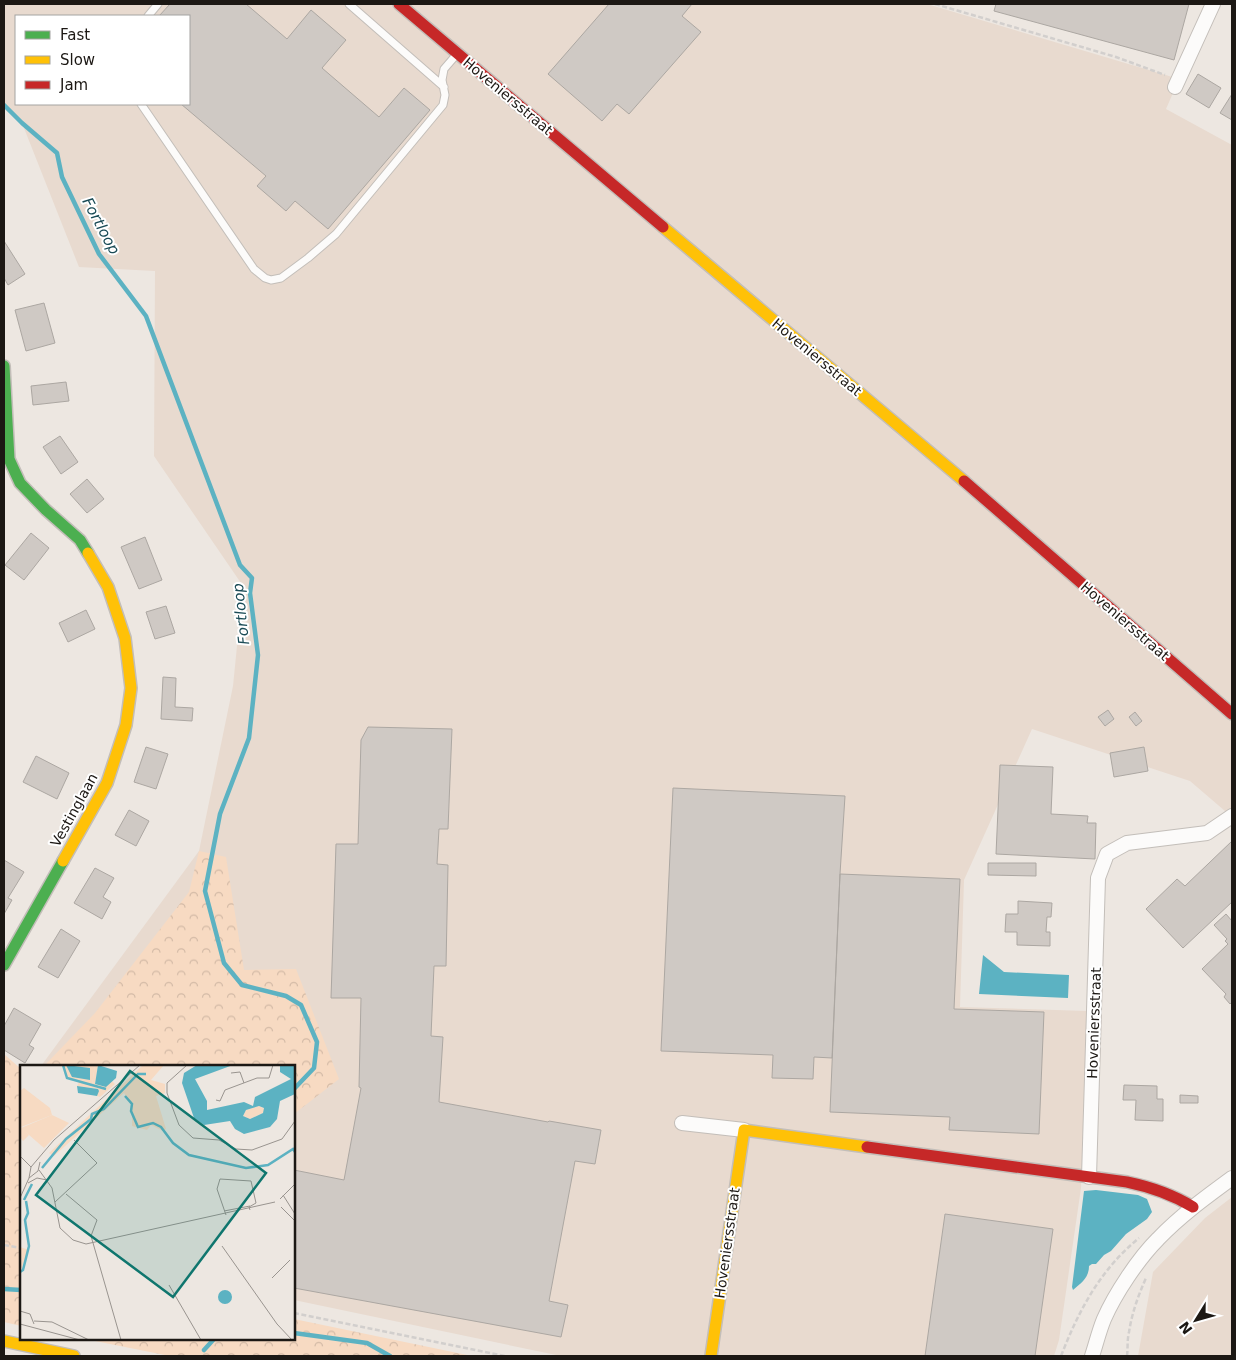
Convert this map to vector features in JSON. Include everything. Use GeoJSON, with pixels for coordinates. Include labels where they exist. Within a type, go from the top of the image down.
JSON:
{"type":"FeatureCollection","features":[{"type":"Feature","properties":{"kind":"street","name":"Hoveniersstraat"},"geometry":{"type":"LineString","coordinates":[[399,4],[942,462],[1232,714]]}},
{"type":"Feature","properties":{"kind":"street"},"geometry":{"type":"LineString","coordinates":[[1177,83],[1213,4]]}},
{"type":"Feature","properties":{"kind":"street","name":"Vestinglaan"},"geometry":{"type":"LineString","coordinates":[[4,366],[9,459],[20,484],[80,540],[108,587],[125,638],[131,688],[126,724],[108,783],[4,965]]}},
{"type":"Feature","properties":{"kind":"street","name":"Hoveniersstraat"},"geometry":{"type":"LineString","coordinates":[[1089,1177],[1098,878],[1107,854],[1127,843],[1207,833],[1232,816]]}},
{"type":"Feature","properties":{"kind":"street"},"geometry":{"type":"LineString","coordinates":[[682,1123],[1089,1177],[1150,1187],[1171,1194],[1193,1207]]}},
{"type":"Feature","properties":{"kind":"street","name":"Hoveniersstraat"},"geometry":{"type":"LineString","coordinates":[[711,1356],[744,1130]]}},
{"type":"Feature","properties":{"kind":"street"},"geometry":{"type":"LineString","coordinates":[[1092,1356],[1104,1320],[1119,1290],[1156,1240],[1193,1207],[1232,1178]]}},
{"type":"Feature","properties":{"kind":"street"},"geometry":{"type":"LineString","coordinates":[[4,1341],[74,1356]]}},
{"type":"Feature","properties":{"kind":"lane"},"geometry":{"type":"LineString","coordinates":[[149,15],[158,4]]}},
{"type":"Feature","properties":{"kind":"lane"},"geometry":{"type":"LineString","coordinates":[[349,4],[444,87]]}},
{"type":"Feature","properties":{"kind":"lane"},"geometry":{"type":"LineString","coordinates":[[143,105],[254,269],[265,278],[272,280],[281,278],[336,234],[442,105],[445,95],[442,80],[444,69],[457,53]]}},
{"type":"Feature","properties":{"kind":"path"},"geometry":{"type":"LineString","coordinates":[[935,4],[1116,57],[1177,83]]}},
{"type":"Feature","properties":{"kind":"path"},"geometry":{"type":"LineString","coordinates":[[4,1245],[20,1248]]}},
{"type":"Feature","properties":{"kind":"path"},"geometry":{"type":"LineString","coordinates":[[1062,1356],[1072,1329],[1085,1303],[1103,1275],[1122,1251]]}},
{"type":"Feature","properties":{"kind":"path"},"geometry":{"type":"LineString","coordinates":[[1127,1356],[1128,1334],[1138,1296]]}},
{"type":"Feature","properties":{"kind":"path"},"geometry":{"type":"LineString","coordinates":[[295,1313],[505,1356]]}},
{"type":"Feature","properties":{"kind":"shaded area"},"geometry":{"type":"Polygon","coordinates":[[[4,4],[927,4],[1179,79],[1166,109],[1232,145],[1232,817],[1190,781],[1032,729],[964,880],[960,1007],[1087,1011],[1081,1188],[1059,1340],[1054,1356],[561,1356],[295,1300],[295,1065],[42,1065],[199,851],[233,686],[243,586],[154,456],[155,271],[79,267],[22,123],[4,109],[4,4]]]}},
{"type":"Feature","properties":{"kind":"shaded area"},"geometry":{"type":"Polygon","coordinates":[[[1232,1197],[1232,1356],[1138,1356],[1153,1272],[1205,1218],[1232,1197]]]}},
{"type":"Feature","properties":{"kind":"green space"},"geometry":{"type":"Polygon","coordinates":[[[199,851],[226,857],[244,970],[296,969],[339,1079],[295,1113],[295,1065],[45,1065],[95,1013],[189,892],[199,851]]]}},
{"type":"Feature","properties":{"kind":"green space"},"geometry":{"type":"Polygon","coordinates":[[[4,1054],[20,1068],[20,1326],[4,1322],[4,1054]]]}},
{"type":"Feature","properties":{"kind":"green space"},"geometry":{"type":"Polygon","coordinates":[[[295,1319],[472,1356],[170,1356],[90,1340],[295,1340],[295,1319]]]}},
{"type":"Feature","properties":{"kind":"water"},"geometry":{"type":"Polygon","coordinates":[[[983,955],[1004,972],[1069,975],[1068,998],[979,994],[983,955]]]}},
{"type":"Feature","properties":{"kind":"water"},"geometry":{"type":"Polygon","coordinates":[[[1096,1190],[1138,1195],[1147,1199],[1152,1212],[1147,1219],[1126,1234],[1096,1264],[1089,1266],[1086,1277],[1073,1290],[1084,1191],[1096,1190]]]}},
{"type":"Feature","properties":{"kind":"building"},"geometry":{"type":"Polygon","coordinates":[[[170,4],[246,4],[287,39],[311,10],[346,40],[322,68],[379,117],[404,88],[430,110],[328,229],[295,201],[286,211],[257,186],[266,176],[182,105],[190,105],[190,15],[160,15],[170,4]]]}},
{"type":"Feature","properties":{"kind":"building"},"geometry":{"type":"Polygon","coordinates":[[[609,4],[692,4],[682,16],[701,32],[629,114],[617,104],[602,121],[548,74],[609,4]]]}},
{"type":"Feature","properties":{"kind":"building"},"geometry":{"type":"Polygon","coordinates":[[[996,4],[1189,4],[1174,60],[994,11],[996,4]]]}},
{"type":"Feature","properties":{"kind":"building"},"geometry":{"type":"Polygon","coordinates":[[[1198,74],[1221,88],[1209,108],[1186,94],[1198,74]]]}},
{"type":"Feature","properties":{"kind":"building"},"geometry":{"type":"Polygon","coordinates":[[[1232,94],[1232,120],[1220,113],[1232,94]]]}},
{"type":"Feature","properties":{"kind":"building"},"geometry":{"type":"Polygon","coordinates":[[[4,241],[25,274],[8,285],[4,278],[4,241]]]}},
{"type":"Feature","properties":{"kind":"building"},"geometry":{"type":"Polygon","coordinates":[[[44,303],[55,343],[26,351],[15,310],[44,303]]]}},
{"type":"Feature","properties":{"kind":"building"},"geometry":{"type":"Polygon","coordinates":[[[66,382],[69,401],[33,405],[31,386],[66,382]]]}},
{"type":"Feature","properties":{"kind":"building"},"geometry":{"type":"Polygon","coordinates":[[[60,436],[78,462],[61,474],[43,447],[60,436]]]}},
{"type":"Feature","properties":{"kind":"building"},"geometry":{"type":"Polygon","coordinates":[[[87,479],[104,499],[87,513],[70,494],[87,479]]]}},
{"type":"Feature","properties":{"kind":"building"},"geometry":{"type":"Polygon","coordinates":[[[31,533],[49,548],[24,580],[5,565],[31,533]]]}},
{"type":"Feature","properties":{"kind":"building"},"geometry":{"type":"Polygon","coordinates":[[[145,537],[162,580],[139,589],[121,547],[145,537]]]}},
{"type":"Feature","properties":{"kind":"building"},"geometry":{"type":"Polygon","coordinates":[[[166,606],[175,633],[155,639],[146,612],[166,606]]]}},
{"type":"Feature","properties":{"kind":"building"},"geometry":{"type":"Polygon","coordinates":[[[86,610],[95,629],[68,642],[59,623],[86,610]]]}},
{"type":"Feature","properties":{"kind":"building"},"geometry":{"type":"Polygon","coordinates":[[[163,677],[176,678],[175,707],[193,708],[192,721],[161,719],[163,677]]]}},
{"type":"Feature","properties":{"kind":"building"},"geometry":{"type":"Polygon","coordinates":[[[1108,710],[1114,719],[1105,726],[1098,717],[1108,710]]]}},
{"type":"Feature","properties":{"kind":"building"},"geometry":{"type":"Polygon","coordinates":[[[1135,712],[1142,721],[1136,726],[1129,717],[1135,712]]]}},
{"type":"Feature","properties":{"kind":"building"},"geometry":{"type":"Polygon","coordinates":[[[368,727],[452,729],[448,829],[439,829],[437,864],[448,865],[446,966],[434,966],[431,1036],[443,1037],[439,1102],[601,1130],[595,1164],[575,1161],[549,1301],[568,1305],[561,1337],[295,1288],[295,1170],[344,1180],[361,1088],[359,1087],[361,998],[331,998],[336,844],[358,844],[361,740],[368,727]]]}},
{"type":"Feature","properties":{"kind":"building"},"geometry":{"type":"Polygon","coordinates":[[[146,747],[168,754],[156,789],[134,782],[146,747]]]}},
{"type":"Feature","properties":{"kind":"building"},"geometry":{"type":"Polygon","coordinates":[[[1144,747],[1148,771],[1114,777],[1110,753],[1144,747]]]}},
{"type":"Feature","properties":{"kind":"building"},"geometry":{"type":"Polygon","coordinates":[[[36,756],[69,773],[57,799],[23,782],[36,756]]]}},
{"type":"Feature","properties":{"kind":"building"},"geometry":{"type":"Polygon","coordinates":[[[1000,765],[1053,767],[1051,814],[1088,816],[1087,823],[1096,823],[1095,859],[996,854],[1000,765]]]}},
{"type":"Feature","properties":{"kind":"building"},"geometry":{"type":"Polygon","coordinates":[[[673,788],[845,796],[832,1058],[814,1057],[813,1079],[772,1078],[773,1055],[661,1051],[673,788]]]}},
{"type":"Feature","properties":{"kind":"building"},"geometry":{"type":"Polygon","coordinates":[[[129,810],[149,821],[136,846],[115,835],[129,810]]]}},
{"type":"Feature","properties":{"kind":"building"},"geometry":{"type":"Polygon","coordinates":[[[1232,841],[1232,902],[1183,948],[1146,909],[1177,879],[1185,886],[1232,841]]]}},
{"type":"Feature","properties":{"kind":"building"},"geometry":{"type":"Polygon","coordinates":[[[4,860],[24,872],[8,898],[12,900],[4,914],[4,860]]]}},
{"type":"Feature","properties":{"kind":"building"},"geometry":{"type":"Polygon","coordinates":[[[988,863],[1036,863],[1036,876],[988,875],[988,863]]]}},
{"type":"Feature","properties":{"kind":"building"},"geometry":{"type":"Polygon","coordinates":[[[95,868],[114,878],[103,897],[111,902],[102,919],[74,903],[95,868]]]}},
{"type":"Feature","properties":{"kind":"building"},"geometry":{"type":"Polygon","coordinates":[[[840,874],[960,879],[954,1009],[1044,1012],[1039,1134],[949,1130],[950,1117],[830,1112],[840,874]]]}},
{"type":"Feature","properties":{"kind":"building"},"geometry":{"type":"Polygon","coordinates":[[[1018,901],[1052,903],[1051,917],[1047,917],[1046,932],[1050,932],[1050,946],[1017,945],[1017,932],[1005,932],[1006,914],[1018,914],[1018,901]]]}},
{"type":"Feature","properties":{"kind":"building"},"geometry":{"type":"Polygon","coordinates":[[[1226,914],[1232,921],[1232,1002],[1230,1004],[1224,997],[1226,994],[1202,969],[1228,944],[1225,941],[1227,939],[1214,925],[1226,914]]]}},
{"type":"Feature","properties":{"kind":"building"},"geometry":{"type":"Polygon","coordinates":[[[61,929],[80,941],[58,978],[38,967],[61,929]]]}},
{"type":"Feature","properties":{"kind":"building"},"geometry":{"type":"Polygon","coordinates":[[[14,1008],[41,1024],[29,1045],[34,1048],[25,1063],[4,1050],[4,1026],[14,1008]]]}},
{"type":"Feature","properties":{"kind":"building"},"geometry":{"type":"Polygon","coordinates":[[[1124,1085],[1157,1086],[1157,1099],[1163,1099],[1163,1121],[1135,1120],[1136,1100],[1123,1100],[1124,1085]]]}},
{"type":"Feature","properties":{"kind":"building"},"geometry":{"type":"Polygon","coordinates":[[[1180,1095],[1198,1096],[1198,1103],[1180,1103],[1180,1095]]]}},
{"type":"Feature","properties":{"kind":"building"},"geometry":{"type":"Polygon","coordinates":[[[945,1214],[1053,1229],[1035,1356],[925,1356],[945,1214]]]}},
{"type":"Feature","properties":{"kind":"waterway","name":"Fortloop"},"geometry":{"type":"LineString","coordinates":[[4,105],[57,153],[62,177],[99,254],[146,316],[240,565],[252,578],[250,593],[258,655],[249,738],[220,814],[205,891],[224,963],[242,985],[286,996],[301,1005],[317,1042],[314,1068],[295,1088]]}},
{"type":"Feature","properties":{"kind":"waterway"},"geometry":{"type":"LineString","coordinates":[[4,1289],[20,1290]]}},
{"type":"Feature","properties":{"kind":"waterway"},"geometry":{"type":"LineString","coordinates":[[295,1333],[367,1343],[390,1356]]}},
{"type":"Feature","properties":{"kind":"waterway"},"geometry":{"type":"LineString","coordinates":[[204,1350],[213,1340]]}},
{"type":"Feature","properties":{"kind":"traffic: fast"},"geometry":{"type":"LineString","coordinates":[[4,366],[9,459],[20,483],[46,510],[80,540],[88,553]]}},
{"type":"Feature","properties":{"kind":"traffic: fast"},"geometry":{"type":"LineString","coordinates":[[4,965],[63,861]]}},
{"type":"Feature","properties":{"kind":"traffic: slow"},"geometry":{"type":"LineString","coordinates":[[663,227],[964,481]]}},
{"type":"Feature","properties":{"kind":"traffic: slow"},"geometry":{"type":"LineString","coordinates":[[63,861],[107,783],[126,725],[131,688],[125,638],[108,587],[88,553]]}},
{"type":"Feature","properties":{"kind":"traffic: slow"},"geometry":{"type":"LineString","coordinates":[[711,1356],[744,1130],[867,1147]]}},
{"type":"Feature","properties":{"kind":"traffic: slow"},"geometry":{"type":"LineString","coordinates":[[4,1341],[74,1356]]}},
{"type":"Feature","properties":{"kind":"traffic: jam"},"geometry":{"type":"LineString","coordinates":[[399,4],[663,227]]}},
{"type":"Feature","properties":{"kind":"traffic: jam"},"geometry":{"type":"LineString","coordinates":[[964,481],[1232,714]]}},
{"type":"Feature","properties":{"kind":"traffic: jam"},"geometry":{"type":"LineString","coordinates":[[867,1147],[1127,1182],[1177,1198],[1193,1207]]}}]}
